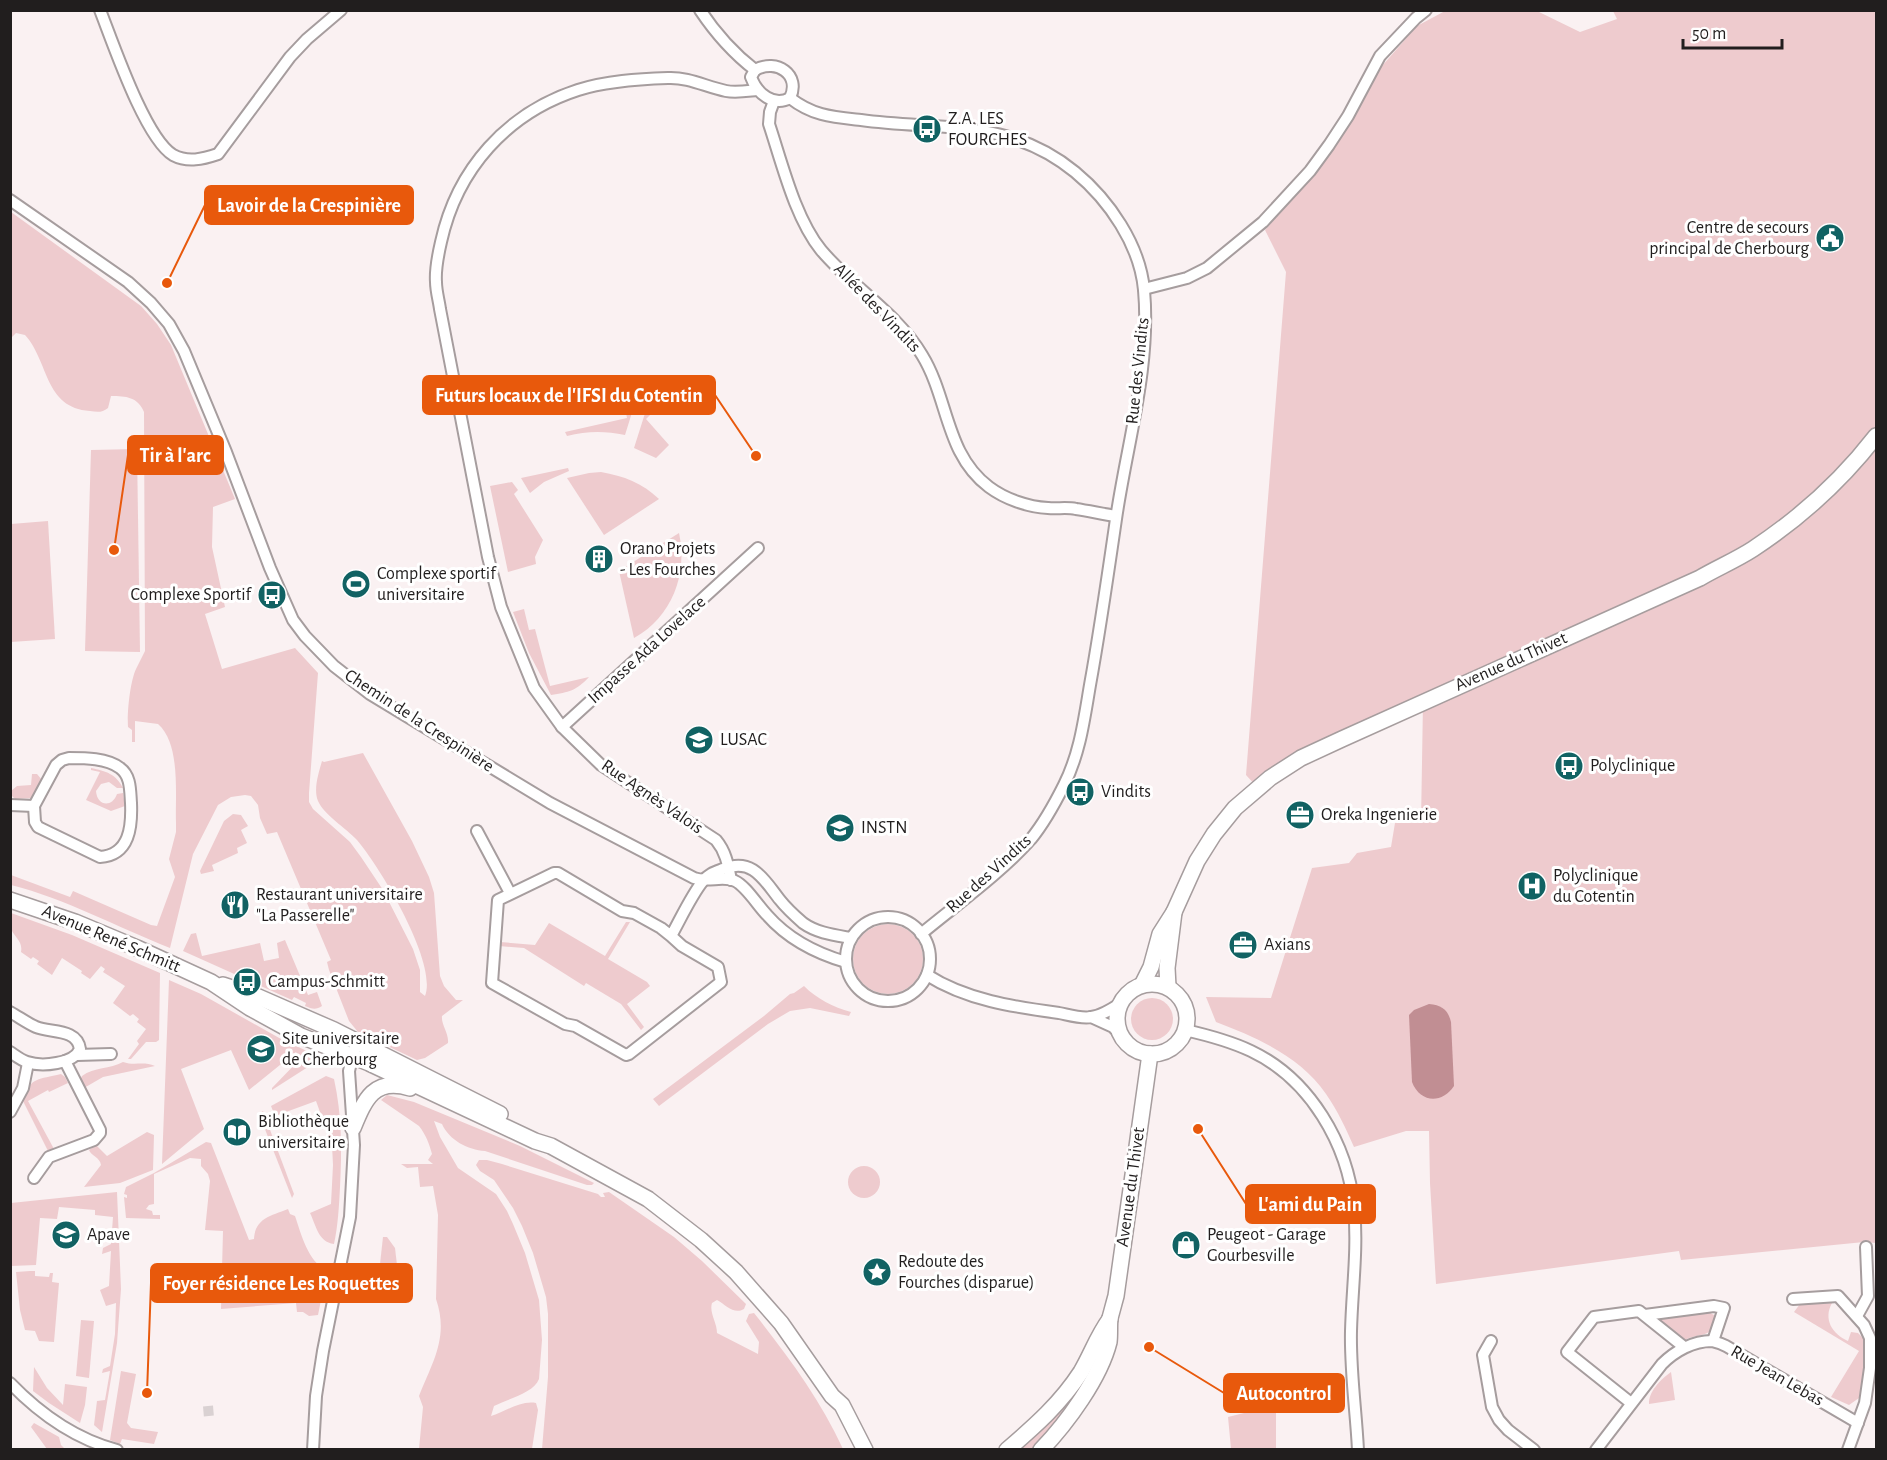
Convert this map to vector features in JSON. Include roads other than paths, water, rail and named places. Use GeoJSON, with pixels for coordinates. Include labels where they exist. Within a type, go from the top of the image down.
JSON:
{"type":"FeatureCollection","features":[{"type":"Feature","properties":{"kind":"main road","name":"Avenue du Thivet"},"geometry":{"type":"LineString","coordinates":[[1142,985],[1151,966],[1160,934],[1174,912],[1197,861],[1235,808],[1270,778],[1301,758],[1700,578],[1752,549],[1797,518],[1829,489],[1860,457],[1876,436]]}},
{"type":"Feature","properties":{"kind":"main road","name":"Avenue René Schmitt"},"geometry":{"type":"LineString","coordinates":[[10,900],[75,922],[137,948],[211,982],[273,1022],[306,1038],[352,1056],[535,1141],[551,1146]]}},
{"type":"Feature","properties":{"kind":"main road","name":"Avenue du Thivet"},"geometry":{"type":"LineString","coordinates":[[1168,987],[1167,968],[1174,912]]}},
{"type":"Feature","properties":{"kind":"main road","name":"Avenue René Schmitt"},"geometry":{"type":"LineString","coordinates":[[211,982],[256,996],[358,1042],[526,1127],[551,1146],[648,1199],[686,1228],[750,1287],[781,1323],[832,1396],[842,1405],[865,1449]]}},
{"type":"Feature","properties":{"kind":"main road"},"geometry":{"type":"LineString","coordinates":[[1155,984],[1168,987],[1179,996],[1185,1006],[1187,1018],[1180,1040],[1172,1048],[1161,1053],[1150,1054],[1133,1048],[1121,1035],[1117,1018],[1120,1003],[1129,992],[1142,985],[1155,984]]}},
{"type":"Feature","properties":{"kind":"main road","name":"Avenue du Thivet"},"geometry":{"type":"LineString","coordinates":[[1041,1449],[1068,1419],[1094,1378],[1109,1341],[1110,1319],[1116,1296],[1150,1054]]}},
{"type":"Feature","properties":{"kind":"main road"},"geometry":{"type":"LineString","coordinates":[[353,1128],[364,1101],[380,1087],[402,1085],[441,1097]]}},
{"type":"Feature","properties":{"kind":"main road","name":"Avenue du Thivet"},"geometry":{"type":"LineString","coordinates":[[1008,1449],[1043,1418],[1064,1395],[1082,1370],[1099,1333],[1110,1319]]}},
{"type":"Feature","properties":{"kind":"main road","name":"Avenue René Schmitt"},"geometry":{"type":"LineString","coordinates":[[832,1396],[834,1409],[855,1449]]}},
{"type":"Feature","properties":{"kind":"street"},"geometry":{"type":"LineString","coordinates":[[100,10],[145,119],[163,146],[173,155],[187,160],[201,160],[219,154],[290,57],[341,10]]}},
{"type":"Feature","properties":{"kind":"street"},"geometry":{"type":"LineString","coordinates":[[700,10],[721,40],[755,70]]}},
{"type":"Feature","properties":{"kind":"street"},"geometry":{"type":"LineString","coordinates":[[1144,289],[1187,278],[1207,268],[1263,222],[1310,171],[1329,145],[1380,56],[1426,10]]}},
{"type":"Feature","properties":{"kind":"street"},"geometry":{"type":"LineString","coordinates":[[764,65],[770,65],[784,70],[792,82],[794,91],[790,98],[784,102],[774,101],[757,90],[751,77],[755,70],[764,65]]}},
{"type":"Feature","properties":{"kind":"street","name":"Rue Agnès Valois"},"geometry":{"type":"LineString","coordinates":[[731,880],[722,847],[716,840],[601,765],[562,727],[536,692],[501,607],[482,533],[436,283],[438,256],[446,220],[466,176],[495,139],[524,115],[559,97],[597,85],[671,78],[690,80],[726,91],[757,90]]}},
{"type":"Feature","properties":{"kind":"street","name":"Rue des Vindits"},"geometry":{"type":"LineString","coordinates":[[790,98],[804,108],[830,117],[1001,133],[1032,144],[1060,160],[1091,187],[1105,203],[1132,247],[1144,289],[1144,352],[1139,391],[1116,516],[1079,751],[1065,784],[1031,839],[921,934]]}},
{"type":"Feature","properties":{"kind":"street","name":"Allée des Vindits"},"geometry":{"type":"LineString","coordinates":[[774,101],[769,124],[804,223],[821,249],[896,323],[921,353],[938,386],[954,441],[970,469],[991,489],[1014,500],[1047,508],[1074,508],[1116,516]]}},
{"type":"Feature","properties":{"kind":"street","name":"Chemin de la Crespinière"},"geometry":{"type":"LineString","coordinates":[[10,200],[128,282],[152,303],[169,324],[184,351],[293,620],[305,636],[339,670],[370,694],[550,802],[631,846],[702,881],[731,880]]}},
{"type":"Feature","properties":{"kind":"street","name":"Impasse Ada Lovelace"},"geometry":{"type":"LineString","coordinates":[[562,727],[759,548]]}},
{"type":"Feature","properties":{"kind":"street"},"geometry":{"type":"LineString","coordinates":[[83,759],[111,764],[123,771],[129,783],[131,819],[128,838],[115,853],[100,857],[38,826],[35,822],[34,806],[53,769],[63,760],[83,759]]}},
{"type":"Feature","properties":{"kind":"street"},"geometry":{"type":"LineString","coordinates":[[10,805],[34,806]]}},
{"type":"Feature","properties":{"kind":"street"},"geometry":{"type":"LineString","coordinates":[[477,831],[510,893]]}},
{"type":"Feature","properties":{"kind":"street"},"geometry":{"type":"LineString","coordinates":[[671,936],[702,881],[710,874],[741,865],[762,876],[781,902],[805,924],[826,934],[851,938]]}},
{"type":"Feature","properties":{"kind":"street"},"geometry":{"type":"LineString","coordinates":[[554,873],[558,873],[622,911],[634,913],[671,936],[682,946],[718,967],[721,982],[626,1055],[575,1026],[565,1024],[492,982],[498,900],[554,873]]}},
{"type":"Feature","properties":{"kind":"street"},"geometry":{"type":"LineString","coordinates":[[731,880],[739,884],[768,917],[792,938],[814,951],[846,962]]}},
{"type":"Feature","properties":{"kind":"street"},"geometry":{"type":"LineString","coordinates":[[884,917],[897,918],[906,921],[921,934],[928,946],[930,961],[927,975],[921,986],[906,997],[889,1002],[877,1000],[867,996],[852,982],[846,954],[851,938],[859,928],[884,917]]}},
{"type":"Feature","properties":{"kind":"street"},"geometry":{"type":"LineString","coordinates":[[927,975],[948,986],[1000,1004],[1091,1017],[1113,1027],[1121,1035]]}},
{"type":"Feature","properties":{"kind":"street"},"geometry":{"type":"LineString","coordinates":[[1091,1017],[1120,1003]]}},
{"type":"Feature","properties":{"kind":"street"},"geometry":{"type":"LineString","coordinates":[[10,1012],[39,1028],[73,1036],[80,1045],[77,1055]]}},
{"type":"Feature","properties":{"kind":"street"},"geometry":{"type":"LineString","coordinates":[[1185,1030],[1226,1041],[1251,1051],[1285,1073],[1309,1096],[1330,1128],[1341,1151],[1350,1177],[1354,1210],[1351,1334],[1358,1449]]}},
{"type":"Feature","properties":{"kind":"street"},"geometry":{"type":"LineString","coordinates":[[313,1449],[320,1372],[350,1217],[354,1166],[349,1082],[352,1056],[358,1042]]}},
{"type":"Feature","properties":{"kind":"street"},"geometry":{"type":"LineString","coordinates":[[10,1052],[28,1063],[42,1064],[65,1061],[77,1055],[111,1054]]}},
{"type":"Feature","properties":{"kind":"street"},"geometry":{"type":"LineString","coordinates":[[34,1178],[49,1157],[94,1140],[100,1133],[65,1061]]}},
{"type":"Feature","properties":{"kind":"street"},"geometry":{"type":"LineString","coordinates":[[10,1112],[23,1088],[28,1063]]}},
{"type":"Feature","properties":{"kind":"street"},"geometry":{"type":"LineString","coordinates":[[1857,1316],[1868,1296],[1866,1247]]}},
{"type":"Feature","properties":{"kind":"street"},"geometry":{"type":"LineString","coordinates":[[1793,1299],[1838,1296],[1864,1325],[1870,1338],[1865,1403],[1848,1449]]}},
{"type":"Feature","properties":{"kind":"street"},"geometry":{"type":"LineString","coordinates":[[1646,1315],[1714,1306],[1724,1308],[1713,1341]]}},
{"type":"Feature","properties":{"kind":"street"},"geometry":{"type":"LineString","coordinates":[[1631,1403],[1567,1352],[1594,1317],[1639,1311],[1684,1347]]}},
{"type":"Feature","properties":{"kind":"street"},"geometry":{"type":"LineString","coordinates":[[1491,1341],[1483,1355],[1492,1407],[1508,1430],[1534,1449]]}},
{"type":"Feature","properties":{"kind":"street","name":"Rue Jean Lebas"},"geometry":{"type":"LineString","coordinates":[[1596,1449],[1672,1354],[1684,1347],[1713,1341],[1726,1346],[1858,1423]]}},
{"type":"Feature","properties":{"kind":"street"},"geometry":{"type":"LineString","coordinates":[[10,1383],[53,1420],[95,1443],[117,1449]]}},
{"type":"Feature","properties":{"kind":"tunnel"},"geometry":{"type":"LineString","coordinates":[[208,1406],[209,1418]]}},
{"type":"Feature","properties":{"kind":"place","name":"Z.A. LES FOURCHES"},"geometry":{"type":"Point","coordinates":[927,129]}},
{"type":"Feature","properties":{"kind":"place","name":"Centre de secours principal de Cherbourg"},"geometry":{"type":"Point","coordinates":[1830,238]}},
{"type":"Feature","properties":{"kind":"place","name":"Lavoir de la Crespinière"},"geometry":{"type":"Point","coordinates":[167,283]}},
{"type":"Feature","properties":{"kind":"place","name":"Futurs locaux de l'IFSI du Cotentin"},"geometry":{"type":"Point","coordinates":[756,456]}},
{"type":"Feature","properties":{"kind":"place","name":"Tir à l'arc"},"geometry":{"type":"Point","coordinates":[114,550]}},
{"type":"Feature","properties":{"kind":"place","name":"Orano Projets - Les Fourches"},"geometry":{"type":"Point","coordinates":[599,559]}},
{"type":"Feature","properties":{"kind":"place","name":"Complexe sportif universitaire"},"geometry":{"type":"Point","coordinates":[356,584]}},
{"type":"Feature","properties":{"kind":"place","name":"Complexe Sportif"},"geometry":{"type":"Point","coordinates":[272,595]}},
{"type":"Feature","properties":{"kind":"place","name":"LUSAC"},"geometry":{"type":"Point","coordinates":[699,740]}},
{"type":"Feature","properties":{"kind":"place","name":"Polyclinique"},"geometry":{"type":"Point","coordinates":[1569,766]}},
{"type":"Feature","properties":{"kind":"place","name":"Vindits"},"geometry":{"type":"Point","coordinates":[1080,792]}},
{"type":"Feature","properties":{"kind":"place","name":"Oreka Ingenierie"},"geometry":{"type":"Point","coordinates":[1300,815]}},
{"type":"Feature","properties":{"kind":"place","name":"INSTN"},"geometry":{"type":"Point","coordinates":[840,828]}},
{"type":"Feature","properties":{"kind":"place","name":"Polyclinique du Cotentin"},"geometry":{"type":"Point","coordinates":[1532,886]}},
{"type":"Feature","properties":{"kind":"place","name":"Restaurant universitaire \"La Passerelle\""},"geometry":{"type":"Point","coordinates":[235,905]}},
{"type":"Feature","properties":{"kind":"place","name":"Axians"},"geometry":{"type":"Point","coordinates":[1243,945]}},
{"type":"Feature","properties":{"kind":"place","name":"Campus-Schmitt"},"geometry":{"type":"Point","coordinates":[247,982]}},
{"type":"Feature","properties":{"kind":"place","name":"Site universitaire de Cherbourg"},"geometry":{"type":"Point","coordinates":[261,1049]}},
{"type":"Feature","properties":{"kind":"place","name":"L'ami du Pain"},"geometry":{"type":"Point","coordinates":[1198,1129]}},
{"type":"Feature","properties":{"kind":"place","name":"Bibliothèque universitaire"},"geometry":{"type":"Point","coordinates":[237,1132]}},
{"type":"Feature","properties":{"kind":"place","name":"Apave"},"geometry":{"type":"Point","coordinates":[66,1235]}},
{"type":"Feature","properties":{"kind":"place","name":"Peugeot - Garage Gourbesville"},"geometry":{"type":"Point","coordinates":[1186,1245]}},
{"type":"Feature","properties":{"kind":"place","name":"Redoute des Fourches (disparue)"},"geometry":{"type":"Point","coordinates":[877,1272]}},
{"type":"Feature","properties":{"kind":"place","name":"Autocontrol"},"geometry":{"type":"Point","coordinates":[1149,1347]}},
{"type":"Feature","properties":{"kind":"place","name":"Foyer résidence Les Roquettes"},"geometry":{"type":"Point","coordinates":[147,1393]}}]}
